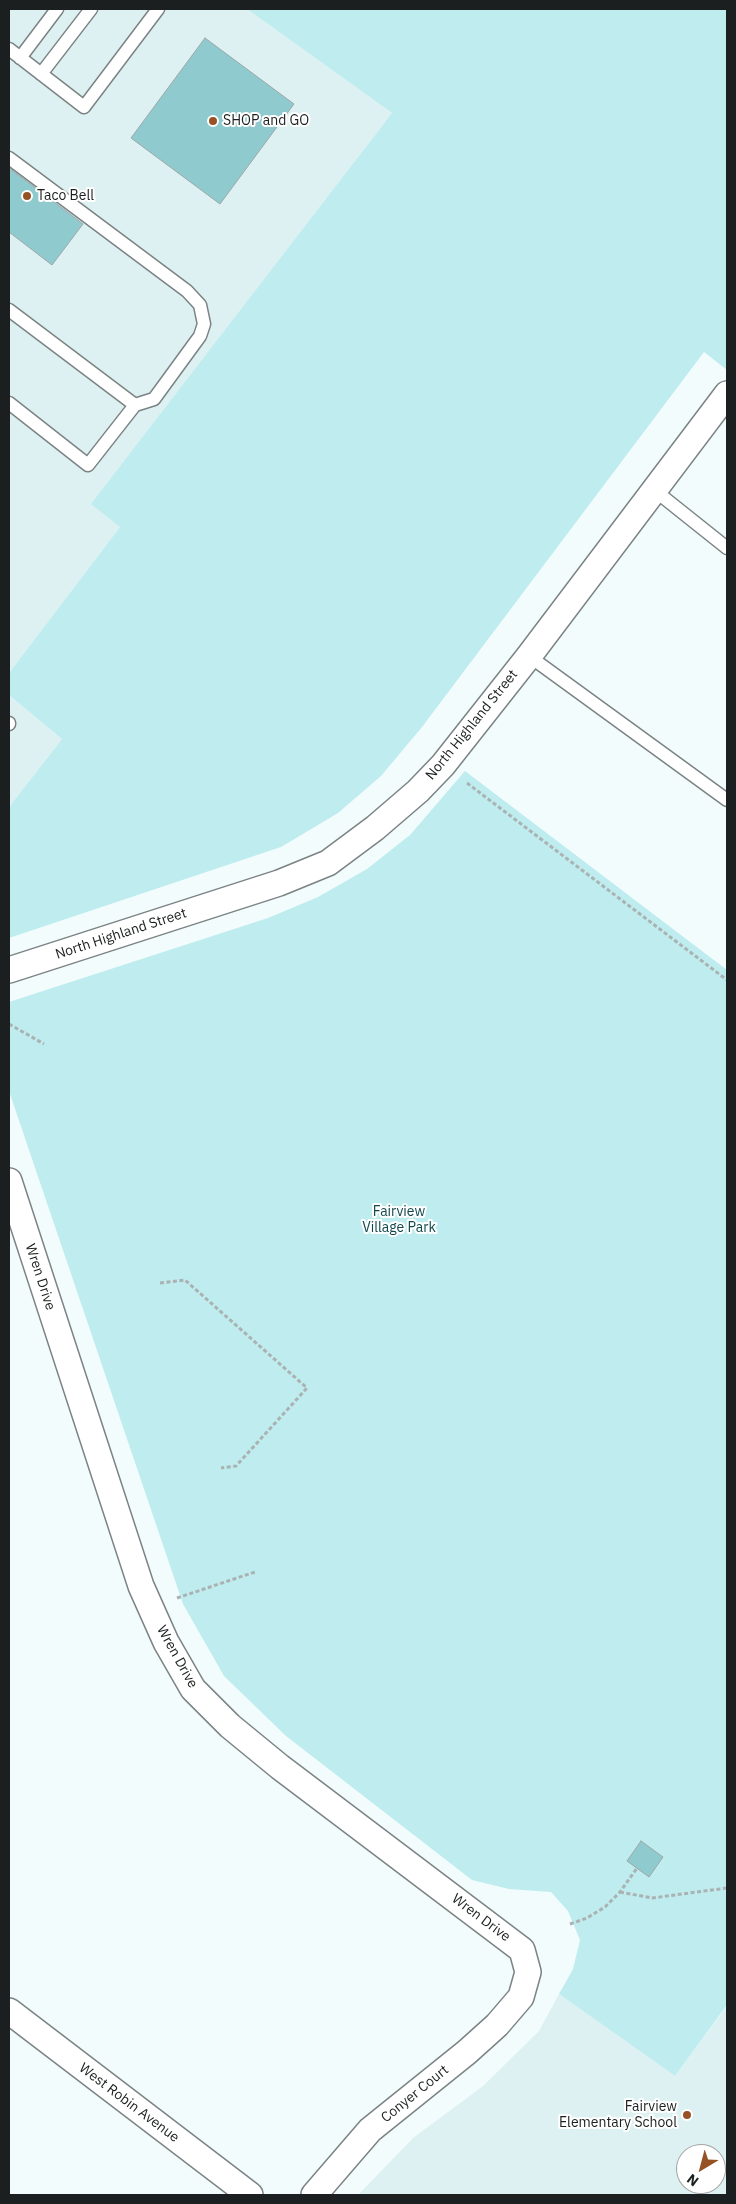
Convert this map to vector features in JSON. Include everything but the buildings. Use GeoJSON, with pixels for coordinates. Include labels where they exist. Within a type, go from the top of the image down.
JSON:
{"type":"FeatureCollection","features":[{"type":"Feature","properties":{"kind":"street","name":"North Highland Street"},"geometry":{"type":"LineString","coordinates":[[9,970],[279,883],[328,862],[375,828],[418,791],[443,765],[529,656],[653,489],[727,394]]}},
{"type":"Feature","properties":{"kind":"street","name":"Wren Drive"},"geometry":{"type":"LineString","coordinates":[[9,1181],[141,1586],[166,1642],[193,1689],[230,1726],[280,1767],[522,1950],[528,1972],[521,1997]]}},
{"type":"Feature","properties":{"kind":"street","name":"Conyer Court"},"geometry":{"type":"LineString","coordinates":[[314,2195],[370,2130],[497,2025],[521,1997]]}},
{"type":"Feature","properties":{"kind":"street","name":"West Robin Avenue"},"geometry":{"type":"LineString","coordinates":[[9,2011],[250,2195]]}},
{"type":"Feature","properties":{"kind":"lane"},"geometry":{"type":"LineString","coordinates":[[20,58],[57,9]]}},
{"type":"Feature","properties":{"kind":"lane"},"geometry":{"type":"LineString","coordinates":[[41,74],[91,9]]}},
{"type":"Feature","properties":{"kind":"lane"},"geometry":{"type":"LineString","coordinates":[[9,49],[84,107],[158,9]]}},
{"type":"Feature","properties":{"kind":"lane"},"geometry":{"type":"LineString","coordinates":[[9,158],[187,290],[200,305],[204,324],[200,336],[154,399],[135,405],[88,465],[9,403]]}},
{"type":"Feature","properties":{"kind":"lane"},"geometry":{"type":"LineString","coordinates":[[9,310],[135,405]]}},
{"type":"Feature","properties":{"kind":"lane"},"geometry":{"type":"LineString","coordinates":[[653,489],[727,548]]}},
{"type":"Feature","properties":{"kind":"lane"},"geometry":{"type":"LineString","coordinates":[[529,656],[727,800]]}},
{"type":"Feature","properties":{"kind":"path"},"geometry":{"type":"LineString","coordinates":[[443,765],[727,980]]}},
{"type":"Feature","properties":{"kind":"path"},"geometry":{"type":"LineString","coordinates":[[9,1024],[44,1044]]}},
{"type":"Feature","properties":{"kind":"path"},"geometry":{"type":"LineString","coordinates":[[160,1283],[185,1280],[307,1388],[236,1466],[221,1468]]}},
{"type":"Feature","properties":{"kind":"path"},"geometry":{"type":"LineString","coordinates":[[150,1606],[255,1572]]}},
{"type":"Feature","properties":{"kind":"path"},"geometry":{"type":"LineString","coordinates":[[570,1924],[587,1918],[605,1907],[620,1892],[636,1868]]}},
{"type":"Feature","properties":{"kind":"path"},"geometry":{"type":"LineString","coordinates":[[620,1892],[652,1898],[727,1888]]}},
{"type":"Feature","properties":{"kind":"shaded area"},"geometry":{"type":"Polygon","coordinates":[[[9,9],[247,9],[392,113],[92,504],[120,527],[9,673],[9,9]]]}},
{"type":"Feature","properties":{"kind":"shaded area"},"geometry":{"type":"Polygon","coordinates":[[[9,695],[62,739],[9,807],[9,695]]]}},
{"type":"Feature","properties":{"kind":"shaded area"},"geometry":{"type":"Polygon","coordinates":[[[559,1994],[675,2076],[727,2006],[727,2195],[358,2195],[413,2138],[483,2086],[539,2031],[559,1994]]]}},
{"type":"Feature","properties":{"kind":"green space"},"geometry":{"type":"Polygon","coordinates":[[[247,9],[727,9],[727,370],[704,352],[422,727],[381,776],[338,813],[281,847],[9,938],[9,807],[62,739],[9,695],[9,673],[120,527],[91,504],[392,113],[247,9]]]}},
{"type":"Feature","properties":{"kind":"green space","name":"Fairview Village Park"},"geometry":{"type":"Polygon","coordinates":[[[465,771],[727,970],[727,2005],[675,2076],[559,1994],[573,1969],[580,1940],[568,1911],[551,1892],[509,1889],[472,1880],[286,1736],[224,1676],[183,1604],[9,1091],[9,1002],[268,918],[318,897],[367,869],[410,835],[465,771]]]}},
{"type":"Feature","properties":{"kind":"place","name":"SHOP and GO"},"geometry":{"type":"Point","coordinates":[213,121]}},
{"type":"Feature","properties":{"kind":"place","name":"Taco Bell"},"geometry":{"type":"Point","coordinates":[27,196]}},
{"type":"Feature","properties":{"kind":"place","name":"Fairview Elementary School"},"geometry":{"type":"Point","coordinates":[687,2115]}}]}
